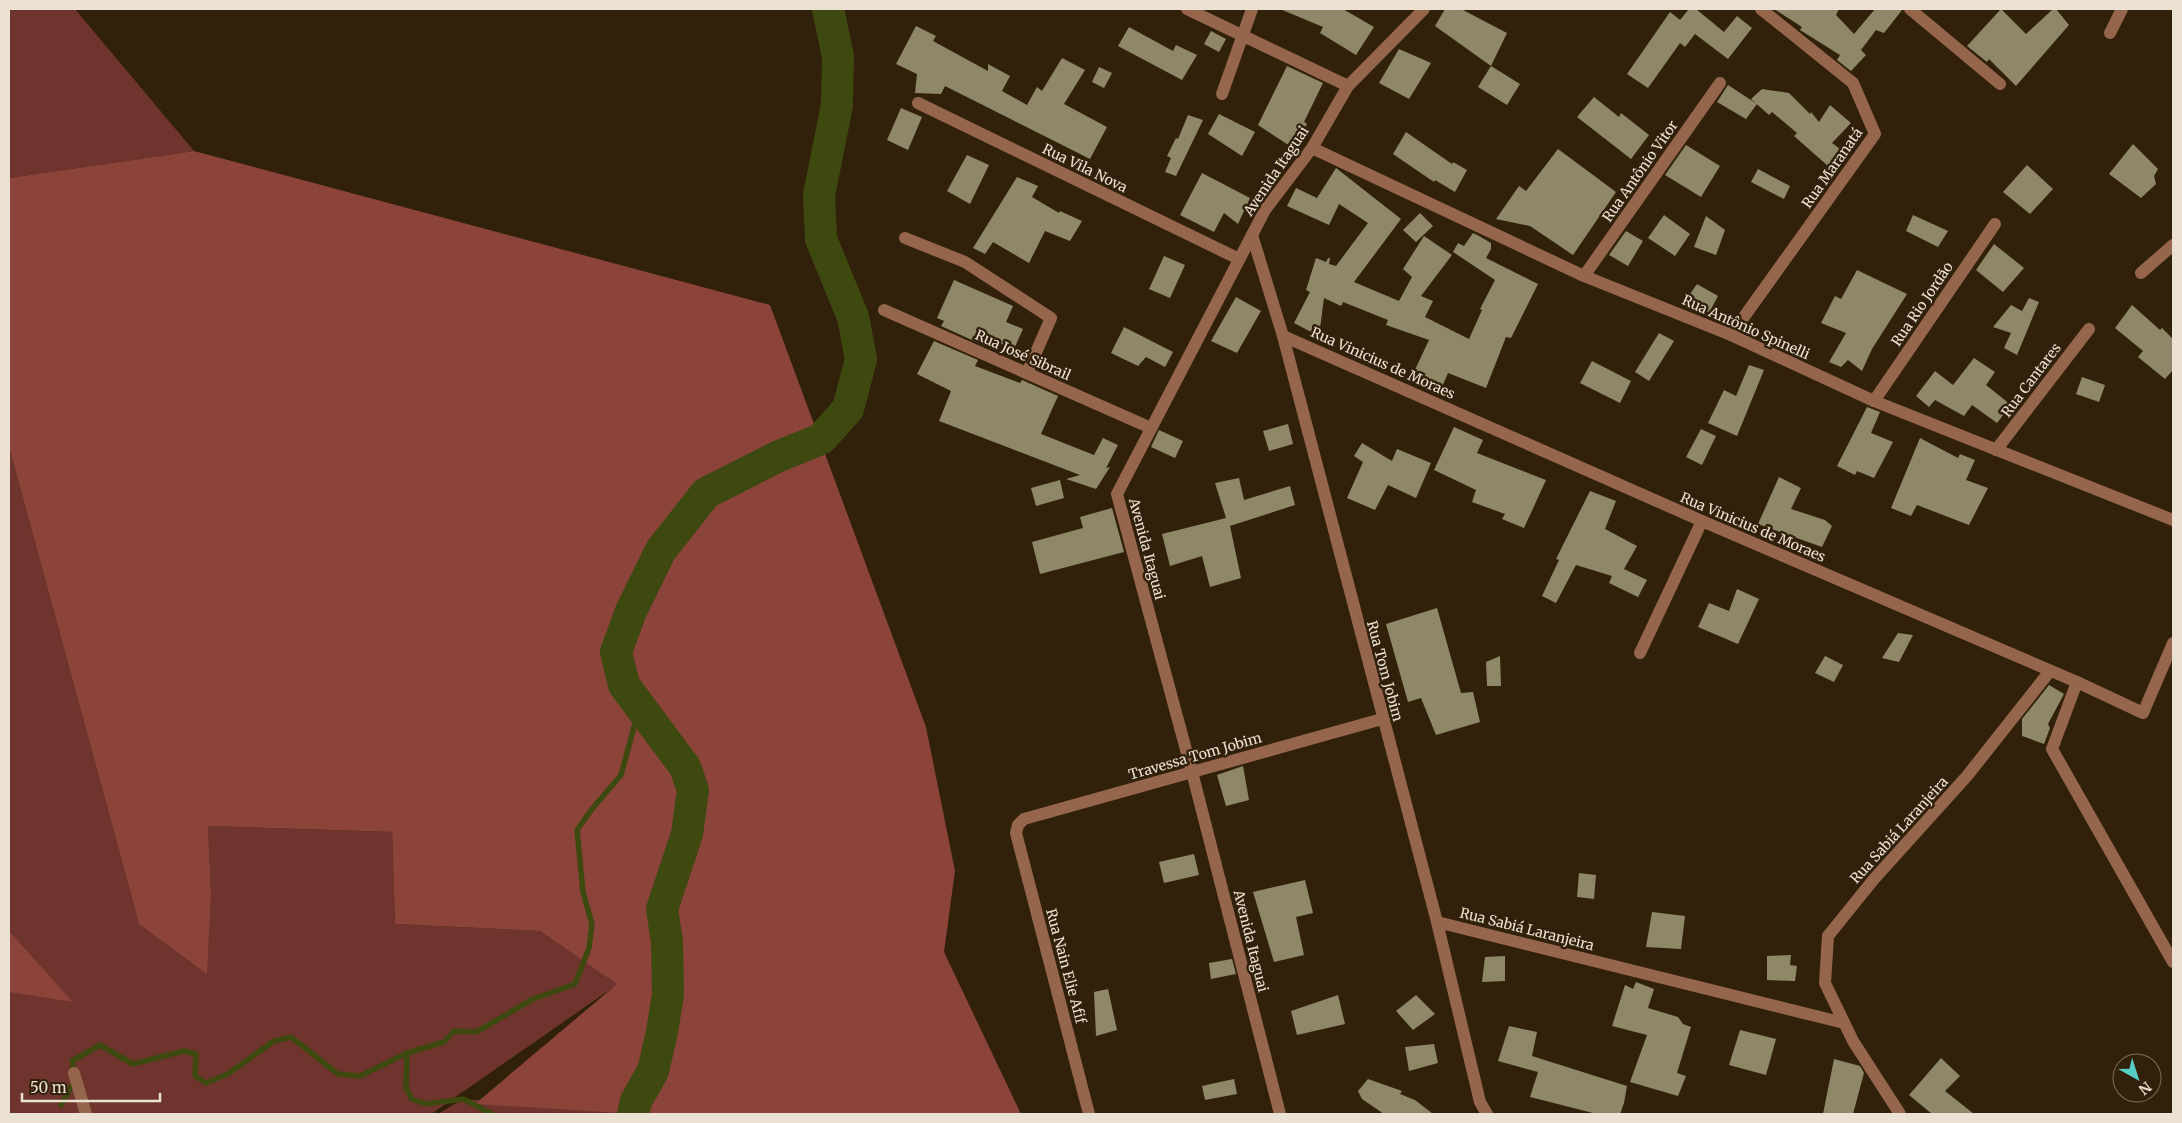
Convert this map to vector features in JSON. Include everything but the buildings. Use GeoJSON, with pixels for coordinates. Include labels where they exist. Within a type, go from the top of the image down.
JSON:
{"type":"FeatureCollection","features":[{"type":"Feature","properties":{"kind":"street"},"geometry":{"type":"LineString","coordinates":[[1187,9],[1242,37],[1348,86]]}},
{"type":"Feature","properties":{"kind":"street"},"geometry":{"type":"LineString","coordinates":[[1222,94],[1252,9]]}},
{"type":"Feature","properties":{"kind":"street","name":"Avenida Itaguai"},"geometry":{"type":"LineString","coordinates":[[1280,1114],[1192,772],[1117,494],[1265,210],[1312,148],[1348,86],[1424,9]]}},
{"type":"Feature","properties":{"kind":"street","name":"Rua Maranatá"},"geometry":{"type":"LineString","coordinates":[[1731,335],[1875,134],[1853,83],[1761,9]]}},
{"type":"Feature","properties":{"kind":"street"},"geometry":{"type":"LineString","coordinates":[[1910,9],[2000,84]]}},
{"type":"Feature","properties":{"kind":"street"},"geometry":{"type":"LineString","coordinates":[[2110,32],[2122,9]]}},
{"type":"Feature","properties":{"kind":"street","name":"Rua Antônio Vitor"},"geometry":{"type":"LineString","coordinates":[[1584,276],[1720,83]]}},
{"type":"Feature","properties":{"kind":"street","name":"Rua Vila Nova"},"geometry":{"type":"LineString","coordinates":[[918,103],[1239,260]]}},
{"type":"Feature","properties":{"kind":"street","name":"Rua Antônio Spinelli"},"geometry":{"type":"LineString","coordinates":[[1312,148],[1584,276],[1731,335],[1874,401],[2173,520]]}},
{"type":"Feature","properties":{"kind":"street","name":"Rua Rio Jordão"},"geometry":{"type":"LineString","coordinates":[[1874,401],[1994,224]]}},
{"type":"Feature","properties":{"kind":"street","name":"Rua Tom Jobim"},"geometry":{"type":"LineString","coordinates":[[1252,235],[1283,336],[1436,922],[1480,1102],[1487,1114]]}},
{"type":"Feature","properties":{"kind":"street"},"geometry":{"type":"LineString","coordinates":[[905,238],[966,262],[1051,318],[1027,373]]}},
{"type":"Feature","properties":{"kind":"street"},"geometry":{"type":"LineString","coordinates":[[2141,273],[2173,245]]}},
{"type":"Feature","properties":{"kind":"street","name":"Rua José Sibrail"},"geometry":{"type":"LineString","coordinates":[[884,310],[1151,428]]}},
{"type":"Feature","properties":{"kind":"street","name":"Rua Cantares"},"geometry":{"type":"LineString","coordinates":[[1996,450],[2089,329]]}},
{"type":"Feature","properties":{"kind":"street","name":"Rua Vinicius de Moraes"},"geometry":{"type":"LineString","coordinates":[[1283,336],[1702,521],[2143,712],[2173,643]]}},
{"type":"Feature","properties":{"kind":"street"},"geometry":{"type":"LineString","coordinates":[[1640,653],[1702,521]]}},
{"type":"Feature","properties":{"kind":"street","name":"Rua Sabiá Laranjeira"},"geometry":{"type":"LineString","coordinates":[[1900,1114],[1853,1042],[1825,983],[1828,936],[1874,880],[1967,776],[2050,671]]}},
{"type":"Feature","properties":{"kind":"street"},"geometry":{"type":"LineString","coordinates":[[2077,682],[2052,749],[2173,962]]}},
{"type":"Feature","properties":{"kind":"street","name":"Travessa Tom Jobim"},"geometry":{"type":"LineString","coordinates":[[1018,825],[1024,819],[1382,719]]}},
{"type":"Feature","properties":{"kind":"street","name":"Rua Nain Elie Afif"},"geometry":{"type":"LineString","coordinates":[[1018,825],[1016,833],[1089,1114]]}},
{"type":"Feature","properties":{"kind":"street","name":"Rua Sabiá Laranjeira"},"geometry":{"type":"LineString","coordinates":[[1436,922],[1844,1023]]}},
{"type":"Feature","properties":{"kind":"street"},"geometry":{"type":"LineString","coordinates":[[74,1073],[86,1114]]}},
{"type":"Feature","properties":{"kind":"shaded area"},"geometry":{"type":"Polygon","coordinates":[[[9,9],[75,9],[194,151],[9,178],[9,9]]]}},
{"type":"Feature","properties":{"kind":"shaded area"},"geometry":{"type":"Polygon","coordinates":[[[194,151],[770,305],[926,727],[955,871],[944,952],[1021,1114],[639,1114],[475,1104],[617,984],[540,931],[395,924],[392,832],[208,826],[211,890],[207,974],[139,924],[9,447],[9,178],[194,151]]]}},
{"type":"Feature","properties":{"kind":"shaded area"},"geometry":{"type":"Polygon","coordinates":[[[9,447],[139,924],[211,890],[208,826],[392,832],[395,924],[540,931],[618,984],[431,1114],[9,1114],[9,447]]]}},
{"type":"Feature","properties":{"kind":"shaded area"},"geometry":{"type":"Polygon","coordinates":[[[9,931],[73,1002],[9,992],[9,931]]]}},
{"type":"Feature","properties":{"kind":"shaded area"},"geometry":{"type":"Polygon","coordinates":[[[463,1099],[639,1113],[639,1114],[438,1114],[463,1099]]]}},
{"type":"Feature","properties":{"kind":"waterway"},"geometry":{"type":"LineString","coordinates":[[633,1114],[636,1101],[653,1071],[662,1032],[668,994],[667,942],[662,909],[687,834],[693,790],[685,767],[624,685],[616,652],[631,611],[661,550],[706,493],[779,456],[821,439],[848,409],[861,359],[853,317],[821,239],[819,195],[837,105],[838,56],[828,9]]}},
{"type":"Feature","properties":{"kind":"waterway"},"geometry":{"type":"LineString","coordinates":[[61,1105],[75,1080],[72,1061],[100,1045],[133,1064],[184,1051],[196,1054],[195,1076],[206,1083],[228,1074],[274,1041],[291,1037],[338,1074],[360,1076],[407,1053],[444,1042],[454,1031],[476,1032],[533,999],[575,984],[589,948],[592,924],[583,892],[577,830],[621,775],[640,705]]}},
{"type":"Feature","properties":{"kind":"waterway"},"geometry":{"type":"LineString","coordinates":[[407,1053],[406,1088],[412,1099],[426,1104],[463,1099],[492,1114]]}}]}
